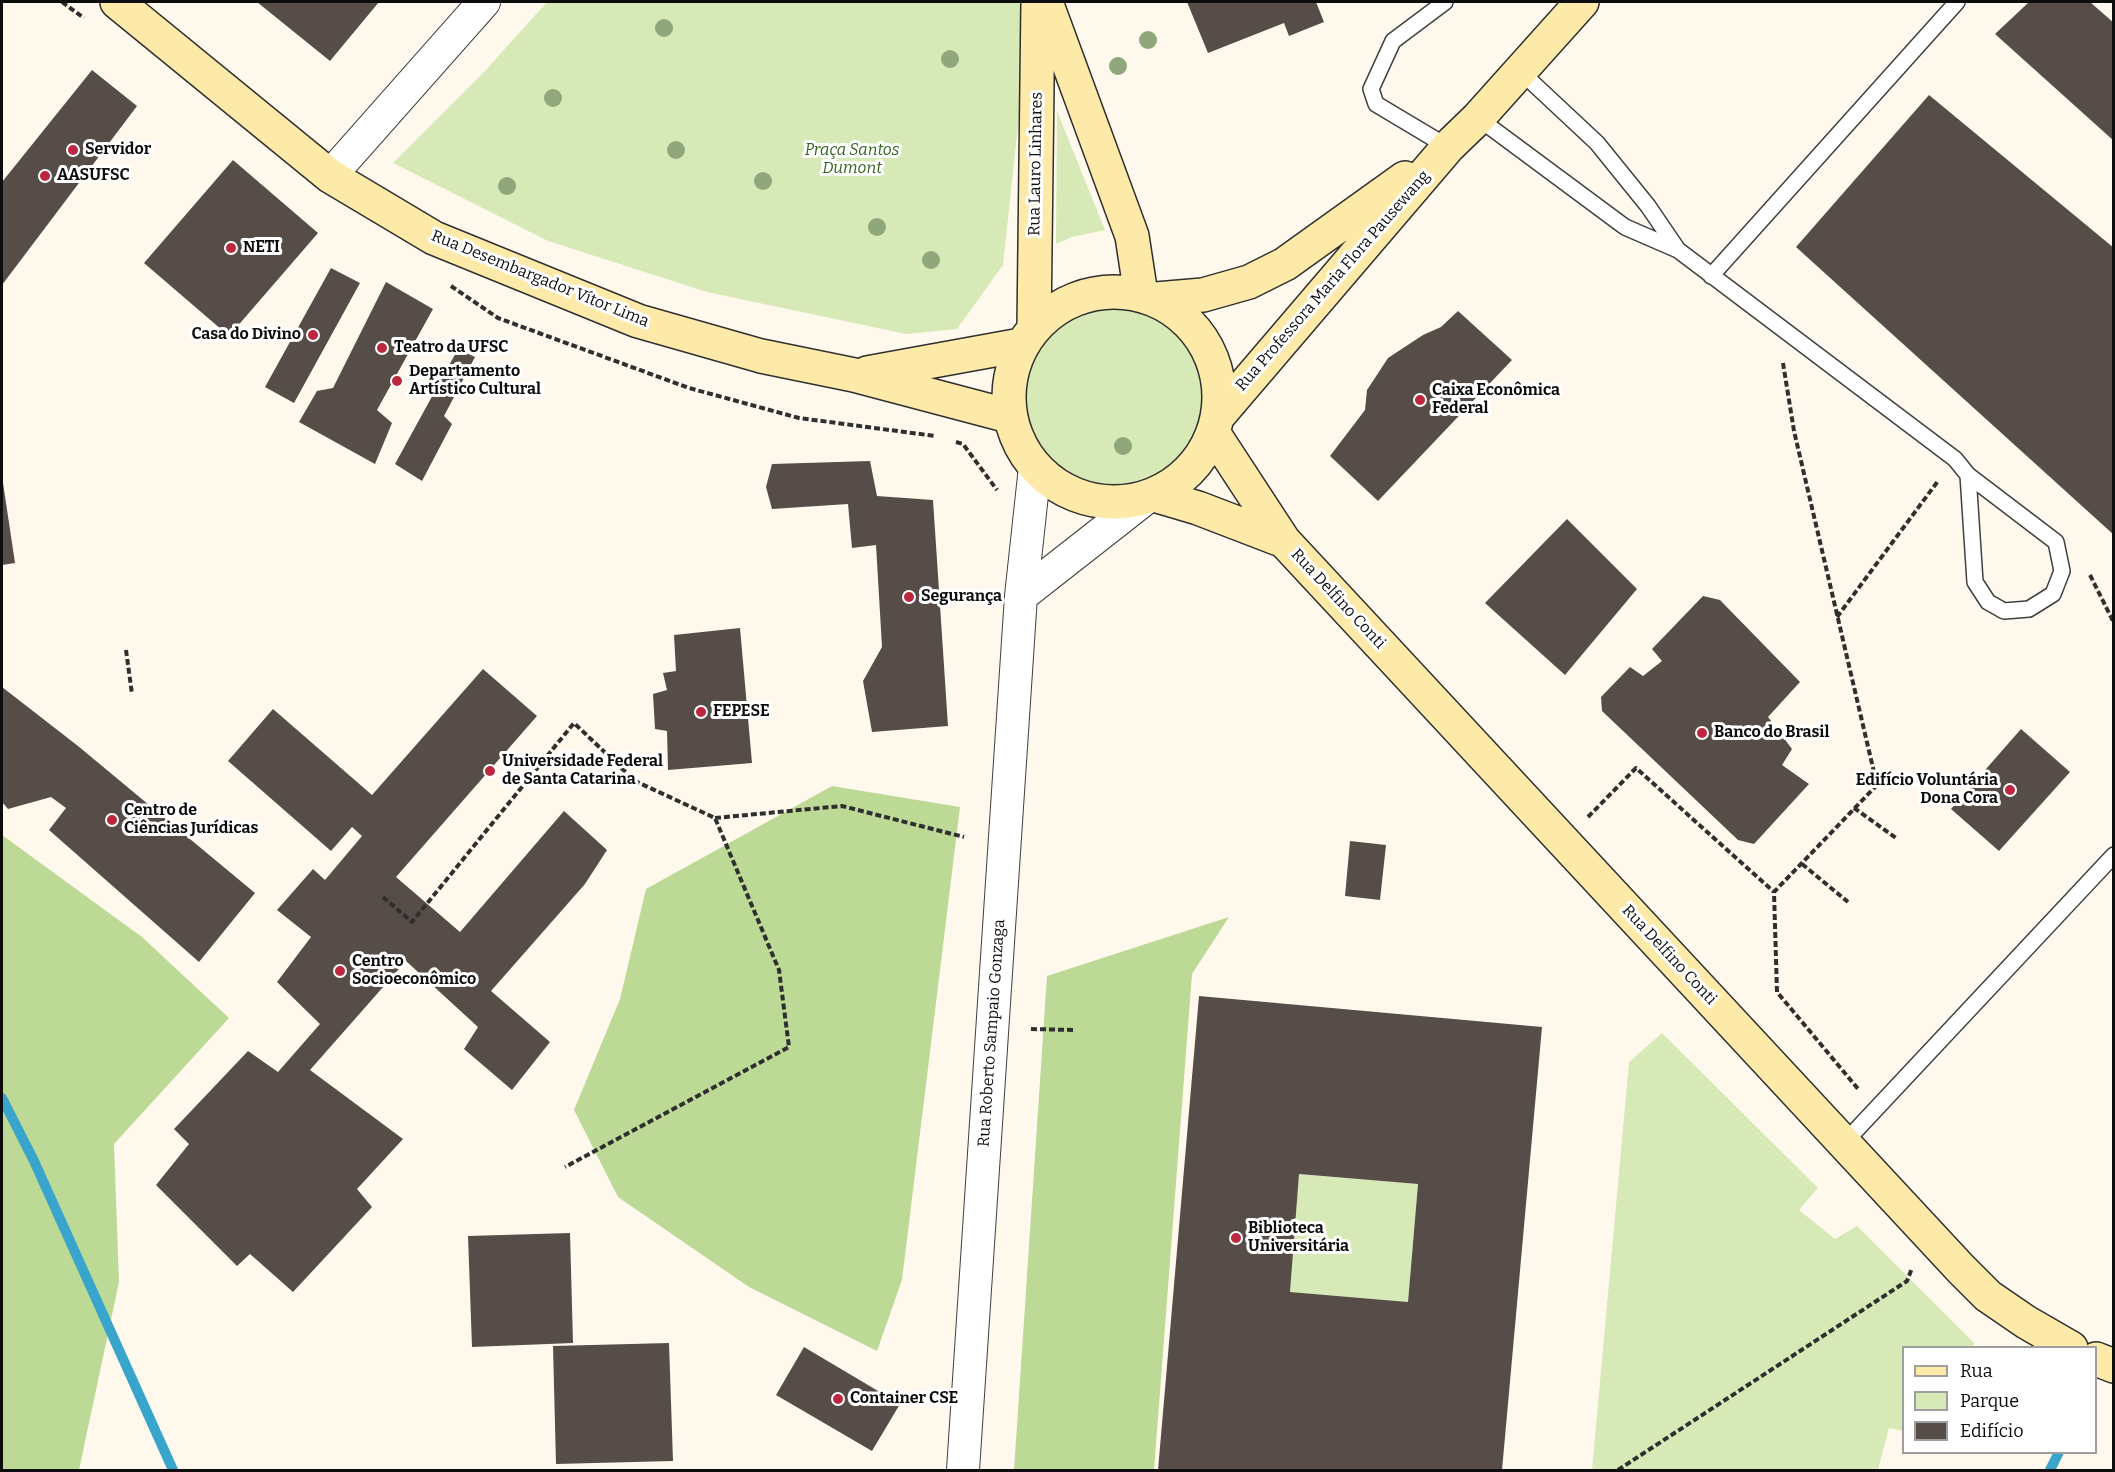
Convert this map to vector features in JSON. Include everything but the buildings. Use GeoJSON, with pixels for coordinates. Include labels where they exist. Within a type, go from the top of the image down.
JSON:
{"type":"FeatureCollection","features":[{"type":"Feature","properties":{"kind":"main road","name":"Rua Desembargador Vítor Lima"},"geometry":{"type":"LineString","coordinates":[[117,2],[330,176],[434,238],[638,321],[762,356],[854,375],[1009,416]]}},
{"type":"Feature","properties":{"kind":"main road","name":"Rua Lauro Linhares"},"geometry":{"type":"LineString","coordinates":[[1028,336],[1038,2]]}},
{"type":"Feature","properties":{"kind":"main road"},"geometry":{"type":"LineString","coordinates":[[1046,2],[1132,236],[1148,297]]}},
{"type":"Feature","properties":{"kind":"main road","name":"Rua Professora Maria Flora Pausewang"},"geometry":{"type":"LineString","coordinates":[[1216,424],[1448,147],[1478,118],[1582,2]]}},
{"type":"Feature","properties":{"kind":"main road","name":"Rua Professora Maria Flora Pausewang"},"geometry":{"type":"LineString","coordinates":[[1148,297],[1203,295],[1249,282],[1285,264],[1448,147]]}},
{"type":"Feature","properties":{"kind":"main road"},"geometry":{"type":"LineString","coordinates":[[1098,292],[1148,297],[1194,327],[1205,347],[1216,368],[1216,424],[1200,459],[1179,481],[1150,496],[1116,503],[1086,499],[1058,487],[1035,467],[1019,444],[1009,416],[1009,380],[1028,336],[1058,307],[1098,292]]}},
{"type":"Feature","properties":{"kind":"main road","name":"Rua Desembargador Vítor Lima"},"geometry":{"type":"LineString","coordinates":[[854,375],[1028,336]]}},
{"type":"Feature","properties":{"kind":"main road","name":"Rua Delfino Conti"},"geometry":{"type":"LineString","coordinates":[[1216,424],[1284,541],[1988,1296],[2026,1322],[2069,1346]]}},
{"type":"Feature","properties":{"kind":"main road","name":"Rua Delfino Conti"},"geometry":{"type":"LineString","coordinates":[[1150,496],[1198,508],[1284,541]]}},
{"type":"Feature","properties":{"kind":"main road"},"geometry":{"type":"LineString","coordinates":[[2097,1359],[2114,1366]]}},
{"type":"Feature","properties":{"kind":"street"},"geometry":{"type":"LineString","coordinates":[[330,176],[484,2]]}},
{"type":"Feature","properties":{"kind":"street","name":"Rua Roberto Sampaio Gonzaga"},"geometry":{"type":"LineString","coordinates":[[963,1470],[1022,596],[1035,467]]}},
{"type":"Feature","properties":{"kind":"street"},"geometry":{"type":"LineString","coordinates":[[1022,596],[1150,496]]}},
{"type":"Feature","properties":{"kind":"lane"},"geometry":{"type":"LineString","coordinates":[[1445,2],[1393,41],[1371,89],[1376,104],[1448,147]]}},
{"type":"Feature","properties":{"kind":"lane"},"geometry":{"type":"LineString","coordinates":[[1712,276],[1957,2]]}},
{"type":"Feature","properties":{"kind":"lane"},"geometry":{"type":"LineString","coordinates":[[1520,71],[1597,143],[1648,206],[1678,250]]}},
{"type":"Feature","properties":{"kind":"lane"},"geometry":{"type":"LineString","coordinates":[[1478,118],[1625,227],[1678,250],[1955,459],[1968,475],[2056,542],[2062,571],[2053,594],[2029,609],[2004,610],[1988,602],[1975,582],[1968,475]]}},
{"type":"Feature","properties":{"kind":"lane"},"geometry":{"type":"LineString","coordinates":[[1844,1143],[2114,855]]}},
{"type":"Feature","properties":{"kind":"path"},"geometry":{"type":"LineString","coordinates":[[498,318],[689,388],[799,418],[938,436]]}},
{"type":"Feature","properties":{"kind":"path"},"geometry":{"type":"LineString","coordinates":[[1774,892],[1877,785],[1794,431],[1778,325]]}},
{"type":"Feature","properties":{"kind":"path"},"geometry":{"type":"LineString","coordinates":[[946,439],[963,444],[998,490]]}},
{"type":"Feature","properties":{"kind":"path"},"geometry":{"type":"LineString","coordinates":[[1836,617],[1955,459]]}},
{"type":"Feature","properties":{"kind":"path"},"geometry":{"type":"LineString","coordinates":[[126,650],[132,694]]}},
{"type":"Feature","properties":{"kind":"path"},"geometry":{"type":"LineString","coordinates":[[384,897],[412,922],[574,723],[635,781],[716,818],[842,806],[964,837]]}},
{"type":"Feature","properties":{"kind":"path"},"geometry":{"type":"LineString","coordinates":[[1564,842],[1636,768],[1774,892],[1778,992],[1875,1110]]}},
{"type":"Feature","properties":{"kind":"path"},"geometry":{"type":"LineString","coordinates":[[1854,808],[1896,838]]}},
{"type":"Feature","properties":{"kind":"path"},"geometry":{"type":"LineString","coordinates":[[565,1167],[789,1047],[779,970],[716,818]]}},
{"type":"Feature","properties":{"kind":"path"},"geometry":{"type":"LineString","coordinates":[[1802,864],[1848,902]]}},
{"type":"Feature","properties":{"kind":"path"},"geometry":{"type":"LineString","coordinates":[[1031,1029],[1074,1030]]}},
{"type":"Feature","properties":{"kind":"path"},"geometry":{"type":"LineString","coordinates":[[1618,1470],[1907,1281],[1930,1236]]}},
{"type":"Feature","properties":{"kind":"green space","name":"Praça Santos Dumont"},"geometry":{"type":"Polygon","coordinates":[[[547,2],[1021,2],[1028,33],[1003,265],[957,329],[906,334],[707,292],[548,241],[393,163],[484,72],[547,2]]]}},
{"type":"Feature","properties":{"kind":"green space"},"geometry":{"type":"Polygon","coordinates":[[[1057,111],[1105,230],[1072,237],[1056,244],[1057,111]]]}},
{"type":"Feature","properties":{"kind":"green space"},"geometry":{"type":"Polygon","coordinates":[[[1108,301],[1126,301],[1154,308],[1185,329],[1206,360],[1213,397],[1206,434],[1185,465],[1154,486],[1126,493],[1108,493],[1072,482],[1043,458],[1032,442],[1025,425],[1021,406],[1021,388],[1032,352],[1056,323],[1072,312],[1089,305],[1108,301]]]}},
{"type":"Feature","properties":{"kind":"green space"},"geometry":{"type":"Polygon","coordinates":[[[832,786],[960,807],[902,1280],[877,1351],[749,1287],[618,1197],[574,1110],[620,999],[646,889],[832,786]]]}},
{"type":"Feature","properties":{"kind":"green space"},"geometry":{"type":"Polygon","coordinates":[[[2,835],[142,937],[229,1018],[114,1144],[119,1282],[79,1470],[2,1470],[2,835]]]}},
{"type":"Feature","properties":{"kind":"green space"},"geometry":{"type":"Polygon","coordinates":[[[1229,917],[1192,974],[1154,1470],[1014,1470],[1047,976],[1229,917]]]}},
{"type":"Feature","properties":{"kind":"green space"},"geometry":{"type":"Polygon","coordinates":[[[1662,1033],[1818,1188],[1799,1210],[1835,1239],[1857,1226],[1974,1343],[1973,1346],[1902,1346],[1902,1431],[1889,1428],[1878,1470],[1592,1470],[1629,1062],[1662,1033]]]}},
{"type":"Feature","properties":{"kind":"green space"},"geometry":{"type":"Polygon","coordinates":[[[1299,1174],[1418,1184],[1408,1302],[1290,1292],[1299,1174]]]}},
{"type":"Feature","properties":{"kind":"waterway"},"geometry":{"type":"LineString","coordinates":[[2,1098],[34,1161],[173,1470]]}},
{"type":"Feature","properties":{"kind":"waterway"},"geometry":{"type":"LineString","coordinates":[[2050,1470],[2058,1454]]}},
{"type":"Feature","properties":{"kind":"place","name":"Servidor"},"geometry":{"type":"Point","coordinates":[73,150]}},
{"type":"Feature","properties":{"kind":"place","name":"AASUFSC"},"geometry":{"type":"Point","coordinates":[45,176]}},
{"type":"Feature","properties":{"kind":"place","name":"NETI"},"geometry":{"type":"Point","coordinates":[231,248]}},
{"type":"Feature","properties":{"kind":"place","name":"Casa do Divino"},"geometry":{"type":"Point","coordinates":[313,335]}},
{"type":"Feature","properties":{"kind":"place","name":"Teatro da UFSC"},"geometry":{"type":"Point","coordinates":[382,348]}},
{"type":"Feature","properties":{"kind":"place","name":"Departamento Artístico Cultural"},"geometry":{"type":"Point","coordinates":[397,381]}},
{"type":"Feature","properties":{"kind":"place","name":"Caixa Econômica Federal"},"geometry":{"type":"Point","coordinates":[1420,400]}},
{"type":"Feature","properties":{"kind":"place","name":"Segurança"},"geometry":{"type":"Point","coordinates":[909,597]}},
{"type":"Feature","properties":{"kind":"place","name":"FEPESE"},"geometry":{"type":"Point","coordinates":[701,712]}},
{"type":"Feature","properties":{"kind":"place","name":"Banco do Brasil"},"geometry":{"type":"Point","coordinates":[1702,733]}},
{"type":"Feature","properties":{"kind":"place","name":"Universidade Federal de Santa Catarina"},"geometry":{"type":"Point","coordinates":[490,771]}},
{"type":"Feature","properties":{"kind":"place","name":"Edifício Voluntária Dona Cora"},"geometry":{"type":"Point","coordinates":[2010,790]}},
{"type":"Feature","properties":{"kind":"place","name":"Centro de Ciências Jurídicas"},"geometry":{"type":"Point","coordinates":[112,820]}},
{"type":"Feature","properties":{"kind":"place","name":"Centro Socioeconômico"},"geometry":{"type":"Point","coordinates":[340,971]}},
{"type":"Feature","properties":{"kind":"place","name":"Biblioteca Universitária"},"geometry":{"type":"Point","coordinates":[1236,1238]}},
{"type":"Feature","properties":{"kind":"place","name":"Container CSE"},"geometry":{"type":"Point","coordinates":[838,1399]}}]}
